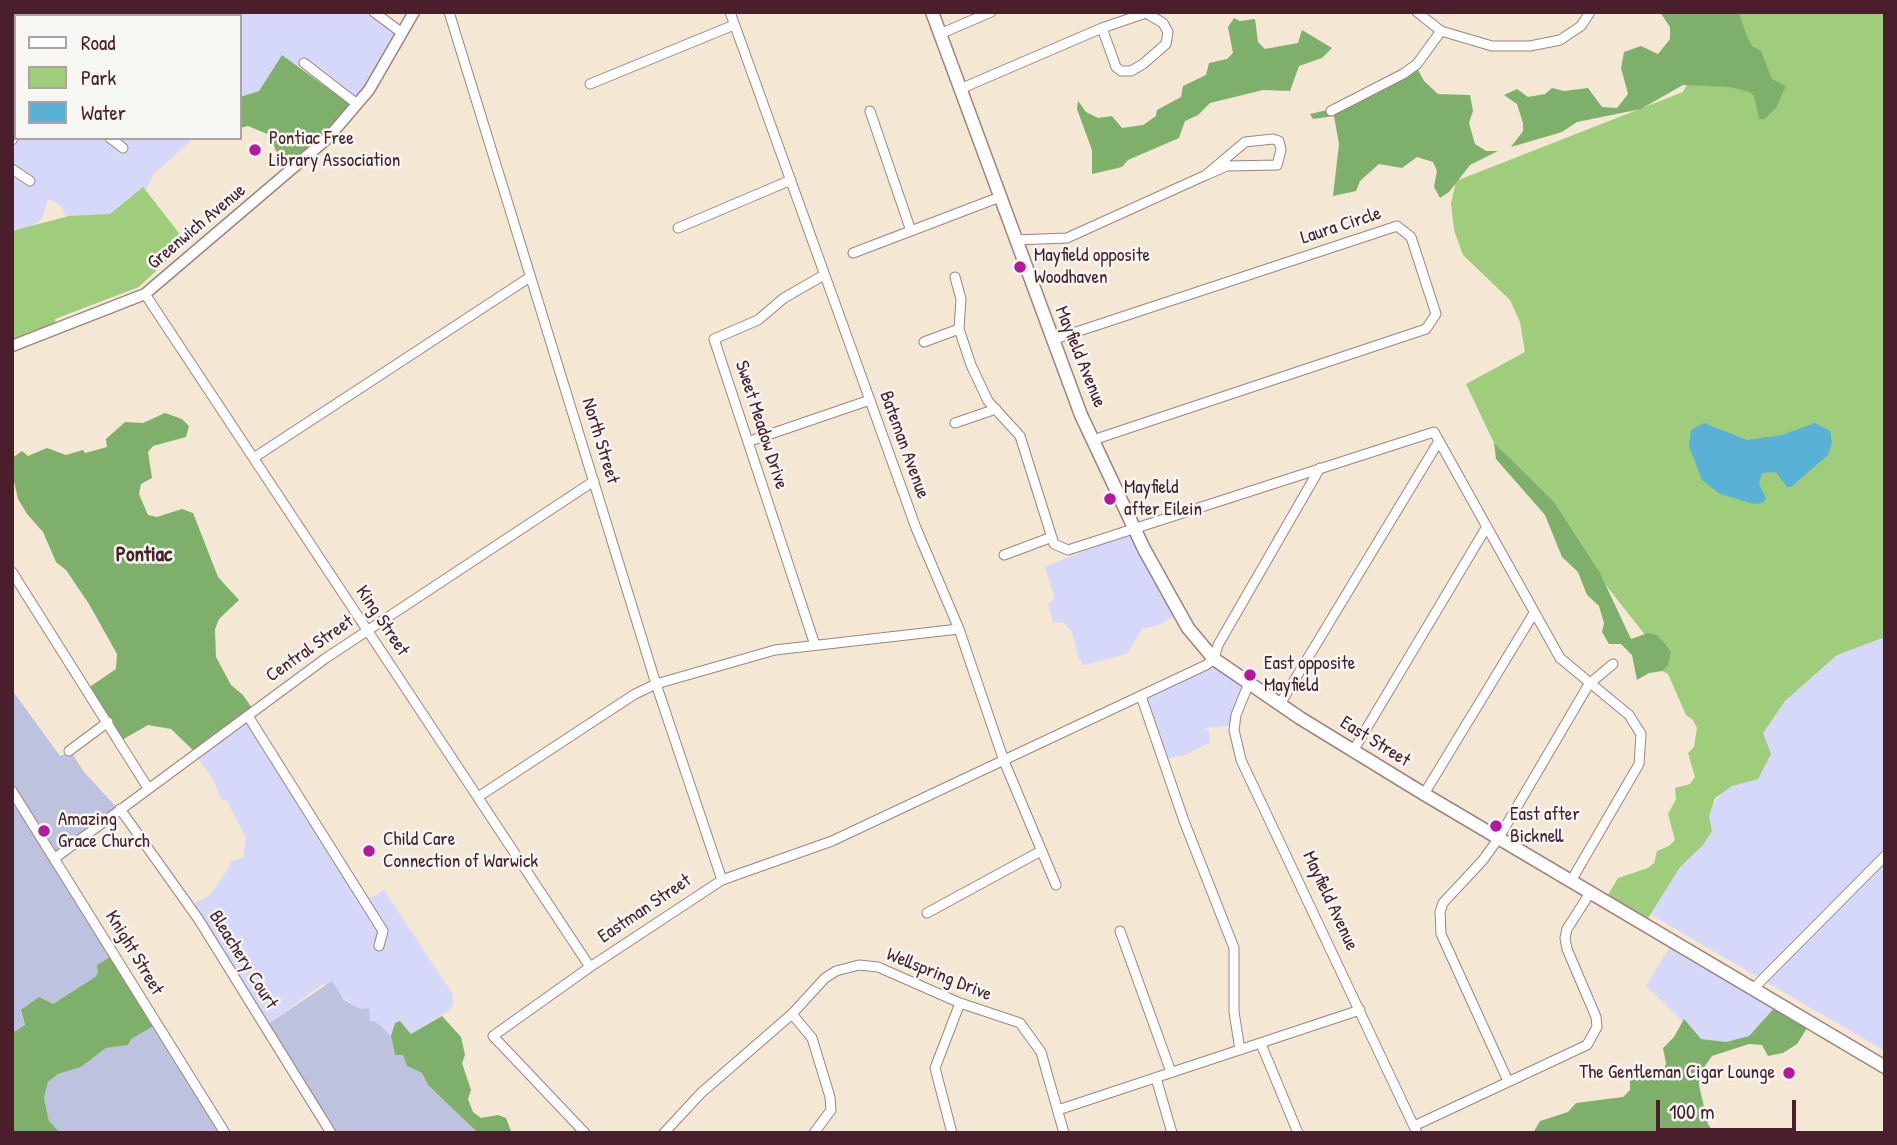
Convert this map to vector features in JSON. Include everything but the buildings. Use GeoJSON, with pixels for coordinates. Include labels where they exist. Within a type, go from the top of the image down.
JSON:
{"type":"FeatureCollection","features":[{"type":"Feature","properties":{"kind":"main road"},"geometry":{"type":"LineString","coordinates":[[12,15],[17,12]]}},
{"type":"Feature","properties":{"kind":"main road","name":"Mayfield Avenue"},"geometry":{"type":"LineString","coordinates":[[932,12],[1052,340],[1093,440],[1134,527],[1188,628],[1214,659]]}},
{"type":"Feature","properties":{"kind":"main road","name":"East Street"},"geometry":{"type":"LineString","coordinates":[[1214,659],[1353,751],[1885,1067]]}},
{"type":"Feature","properties":{"kind":"street"},"geometry":{"type":"LineString","coordinates":[[374,12],[402,33]]}},
{"type":"Feature","properties":{"kind":"street","name":"Greenwich Avenue"},"geometry":{"type":"LineString","coordinates":[[12,346],[145,294],[328,138],[357,104],[414,12]]}},
{"type":"Feature","properties":{"kind":"street","name":"North Street"},"geometry":{"type":"LineString","coordinates":[[449,12],[656,684],[722,880]]}},
{"type":"Feature","properties":{"kind":"street","name":"Bateman Avenue"},"geometry":{"type":"LineString","coordinates":[[730,12],[916,528],[959,629],[1004,761],[1056,885]]}},
{"type":"Feature","properties":{"kind":"street"},"geometry":{"type":"LineString","coordinates":[[940,34],[991,12]]}},
{"type":"Feature","properties":{"kind":"street"},"geometry":{"type":"LineString","coordinates":[[1417,12],[1441,31],[1492,46],[1530,46],[1560,40],[1581,26],[1590,12]]}},
{"type":"Feature","properties":{"kind":"street"},"geometry":{"type":"LineString","coordinates":[[960,89],[1102,28],[1146,13],[1156,17],[1168,32],[1166,44],[1157,54],[1131,71],[1121,71],[1116,66],[1102,28]]}},
{"type":"Feature","properties":{"kind":"street"},"geometry":{"type":"LineString","coordinates":[[590,84],[734,25]]}},
{"type":"Feature","properties":{"kind":"street"},"geometry":{"type":"LineString","coordinates":[[1331,111],[1404,74],[1417,64],[1441,31]]}},
{"type":"Feature","properties":{"kind":"street"},"geometry":{"type":"LineString","coordinates":[[304,63],[357,104]]}},
{"type":"Feature","properties":{"kind":"street"},"geometry":{"type":"LineString","coordinates":[[870,111],[911,231]]}},
{"type":"Feature","properties":{"kind":"street"},"geometry":{"type":"LineString","coordinates":[[1015,240],[1067,238],[1227,166],[1277,165],[1281,150],[1279,141],[1273,139],[1245,142],[1206,175]]}},
{"type":"Feature","properties":{"kind":"street"},"geometry":{"type":"LineString","coordinates":[[113,140],[123,148]]}},
{"type":"Feature","properties":{"kind":"street"},"geometry":{"type":"LineString","coordinates":[[12,169],[30,181]]}},
{"type":"Feature","properties":{"kind":"street"},"geometry":{"type":"LineString","coordinates":[[678,228],[791,180]]}},
{"type":"Feature","properties":{"kind":"street"},"geometry":{"type":"LineString","coordinates":[[853,253],[1000,197]]}},
{"type":"Feature","properties":{"kind":"street","name":"Laura Circle"},"geometry":{"type":"LineString","coordinates":[[1052,340],[1397,226],[1411,237],[1436,314],[1426,329],[1093,440]]}},
{"type":"Feature","properties":{"kind":"street","name":"Sweet Meadow Drive"},"geometry":{"type":"LineString","coordinates":[[815,645],[714,338],[758,320],[784,298],[824,275]]}},
{"type":"Feature","properties":{"kind":"street"},"geometry":{"type":"LineString","coordinates":[[255,457],[530,277]]}},
{"type":"Feature","properties":{"kind":"street"},"geometry":{"type":"LineString","coordinates":[[955,277],[961,299],[959,329],[988,401],[1020,436],[1054,544],[1068,550],[1434,432],[1560,658],[1636,722],[1640,743],[1639,764],[1571,881]]}},
{"type":"Feature","properties":{"kind":"street","name":"King Street"},"geometry":{"type":"LineString","coordinates":[[145,294],[590,967]]}},
{"type":"Feature","properties":{"kind":"street"},"geometry":{"type":"LineString","coordinates":[[924,342],[959,329]]}},
{"type":"Feature","properties":{"kind":"street"},"geometry":{"type":"LineString","coordinates":[[750,441],[870,400]]}},
{"type":"Feature","properties":{"kind":"street"},"geometry":{"type":"LineString","coordinates":[[955,424],[996,409]]}},
{"type":"Feature","properties":{"kind":"street"},"geometry":{"type":"LineString","coordinates":[[1280,704],[1439,441]]}},
{"type":"Feature","properties":{"kind":"street"},"geometry":{"type":"LineString","coordinates":[[1004,761],[1214,659],[1217,645],[1320,468]]}},
{"type":"Feature","properties":{"kind":"street","name":"Central Street"},"geometry":{"type":"LineString","coordinates":[[55,858],[366,631],[594,481]]}},
{"type":"Feature","properties":{"kind":"street"},"geometry":{"type":"LineString","coordinates":[[1353,751],[1486,528]]}},
{"type":"Feature","properties":{"kind":"street"},"geometry":{"type":"LineString","coordinates":[[1004,555],[1052,537]]}},
{"type":"Feature","properties":{"kind":"street"},"geometry":{"type":"LineString","coordinates":[[12,572],[148,788]]}},
{"type":"Feature","properties":{"kind":"street"},"geometry":{"type":"LineString","coordinates":[[1424,794],[1534,613]]}},
{"type":"Feature","properties":{"kind":"street"},"geometry":{"type":"LineString","coordinates":[[478,797],[635,694],[656,684],[775,650],[959,629]]}},
{"type":"Feature","properties":{"kind":"street"},"geometry":{"type":"LineString","coordinates":[[1508,1081],[1441,934],[1439,923],[1443,903],[1483,860],[1498,839],[1589,684],[1613,664]]}},
{"type":"Feature","properties":{"kind":"street","name":"Mayfield Avenue"},"geometry":{"type":"LineString","coordinates":[[1249,683],[1236,715],[1235,745],[1416,1130]]}},
{"type":"Feature","properties":{"kind":"street"},"geometry":{"type":"LineString","coordinates":[[1142,696],[1184,821],[1234,948],[1234,1012],[1241,1050]]}},
{"type":"Feature","properties":{"kind":"street"},"geometry":{"type":"LineString","coordinates":[[248,716],[383,931],[379,946]]}},
{"type":"Feature","properties":{"kind":"street"},"geometry":{"type":"LineString","coordinates":[[69,751],[108,722]]}},
{"type":"Feature","properties":{"kind":"street","name":"Eastman Street"},"geometry":{"type":"LineString","coordinates":[[585,1133],[493,1037],[590,967],[722,880],[832,841],[1004,761]]}},
{"type":"Feature","properties":{"kind":"street","name":"Knight Street"},"geometry":{"type":"LineString","coordinates":[[12,791],[225,1133]]}},
{"type":"Feature","properties":{"kind":"street","name":"Bleachery Court"},"geometry":{"type":"LineString","coordinates":[[120,809],[199,920],[331,1133]]}},
{"type":"Feature","properties":{"kind":"street"},"geometry":{"type":"LineString","coordinates":[[927,913],[1041,851]]}},
{"type":"Feature","properties":{"kind":"street"},"geometry":{"type":"LineString","coordinates":[[1752,990],[1885,856]]}},
{"type":"Feature","properties":{"kind":"street"},"geometry":{"type":"LineString","coordinates":[[1416,1130],[1508,1081],[1587,1045],[1595,1033],[1597,1017],[1565,938],[1590,892]]}},
{"type":"Feature","properties":{"kind":"street"},"geometry":{"type":"LineString","coordinates":[[1120,931],[1171,1072]]}},
{"type":"Feature","properties":{"kind":"street","name":"Wellspring Drive"},"geometry":{"type":"LineString","coordinates":[[664,1133],[701,1093],[792,1014],[825,978],[836,971],[859,965],[877,967],[960,1003],[1020,1023],[1041,1052],[1064,1133]]}},
{"type":"Feature","properties":{"kind":"street"},"geometry":{"type":"LineString","coordinates":[[952,1133],[935,1068],[960,1003]]}},
{"type":"Feature","properties":{"kind":"street"},"geometry":{"type":"LineString","coordinates":[[1058,1110],[1360,1010]]}},
{"type":"Feature","properties":{"kind":"street"},"geometry":{"type":"LineString","coordinates":[[792,1014],[812,1038],[830,1097],[831,1110],[814,1133]]}},
{"type":"Feature","properties":{"kind":"street"},"geometry":{"type":"LineString","coordinates":[[1261,1044],[1298,1133]]}},
{"type":"Feature","properties":{"kind":"street"},"geometry":{"type":"LineString","coordinates":[[1156,1078],[1171,1133]]}},
{"type":"Feature","properties":{"kind":"shaded area"},"geometry":{"type":"Polygon","coordinates":[[[368,12],[400,36],[357,106],[282,55],[259,91],[242,96],[242,14],[14,14],[14,140],[192,140],[154,174],[146,190],[128,198],[111,215],[66,218],[62,206],[48,199],[42,219],[31,226],[12,231],[12,14],[368,12]]]}},
{"type":"Feature","properties":{"kind":"shaded area"},"geometry":{"type":"Polygon","coordinates":[[[1136,530],[1179,613],[1159,625],[1142,629],[1127,654],[1084,665],[1078,657],[1072,632],[1063,622],[1053,623],[1048,603],[1055,599],[1045,567],[1136,530]]]}},
{"type":"Feature","properties":{"kind":"shaded area"},"geometry":{"type":"Polygon","coordinates":[[[1885,613],[1885,1051],[1641,909],[1785,701],[1885,613]]]}},
{"type":"Feature","properties":{"kind":"shaded area"},"geometry":{"type":"Polygon","coordinates":[[[1214,659],[1249,682],[1230,726],[1204,728],[1209,731],[1210,742],[1185,755],[1166,759],[1144,701],[1146,695],[1214,659]]]}},
{"type":"Feature","properties":{"kind":"shaded area"},"geometry":{"type":"Polygon","coordinates":[[[12,690],[60,756],[71,752],[84,772],[119,810],[57,857],[115,954],[95,977],[53,1004],[21,1012],[25,1025],[12,1033],[12,690]]]}},
{"type":"Feature","properties":{"kind":"shaded area"},"geometry":{"type":"Polygon","coordinates":[[[246,719],[365,901],[384,890],[452,993],[454,1004],[450,1010],[411,1034],[400,1021],[391,1036],[376,1022],[369,1021],[360,1009],[323,984],[265,1026],[192,905],[210,895],[230,866],[229,862],[243,858],[246,838],[227,801],[221,799],[213,779],[196,756],[246,719]]]}},
{"type":"Feature","properties":{"kind":"shaded area"},"geometry":{"type":"Polygon","coordinates":[[[1673,942],[1778,1004],[1749,1036],[1726,1042],[1701,1039],[1646,986],[1673,942]]]}},
{"type":"Feature","properties":{"kind":"shaded area"},"geometry":{"type":"Polygon","coordinates":[[[332,981],[344,1000],[360,1009],[369,1008],[370,1021],[376,1022],[391,1036],[395,1055],[403,1055],[407,1066],[422,1073],[428,1085],[478,1133],[333,1133],[265,1026],[332,981]]]}},
{"type":"Feature","properties":{"kind":"shaded area"},"geometry":{"type":"Polygon","coordinates":[[[157,1024],[226,1133],[57,1131],[49,1121],[44,1098],[48,1082],[58,1074],[81,1067],[106,1048],[128,1045],[130,1039],[157,1024]]]}},
{"type":"Feature","properties":{"kind":"green space"},"geometry":{"type":"Polygon","coordinates":[[[1660,12],[1739,12],[1746,34],[1752,46],[1761,51],[1772,79],[1786,86],[1776,108],[1764,119],[1759,119],[1754,96],[1749,92],[1730,87],[1683,85],[1641,109],[1577,122],[1562,132],[1511,147],[1523,131],[1523,123],[1517,104],[1504,95],[1517,89],[1528,97],[1545,94],[1552,88],[1564,91],[1588,88],[1602,107],[1617,108],[1628,94],[1621,68],[1624,52],[1641,46],[1658,54],[1670,39],[1670,27],[1660,12]]]}},
{"type":"Feature","properties":{"kind":"green space"},"geometry":{"type":"Polygon","coordinates":[[[1726,12],[1885,12],[1885,637],[1837,655],[1785,701],[1763,733],[1771,754],[1758,779],[1732,786],[1715,798],[1709,816],[1712,831],[1703,845],[1680,867],[1645,923],[1605,900],[1618,878],[1648,868],[1654,863],[1657,851],[1675,840],[1668,814],[1676,799],[1675,788],[1690,784],[1695,777],[1688,753],[1694,747],[1697,728],[1693,720],[1686,715],[1668,674],[1662,671],[1668,664],[1494,443],[1466,384],[1525,352],[1520,322],[1510,300],[1463,255],[1454,230],[1451,204],[1456,181],[1683,92],[1726,12]]]}},
{"type":"Feature","properties":{"kind":"green space"},"geometry":{"type":"Polygon","coordinates":[[[1234,18],[1240,21],[1255,19],[1258,42],[1265,49],[1298,43],[1302,30],[1332,48],[1322,58],[1299,66],[1290,91],[1263,90],[1210,103],[1198,115],[1185,121],[1179,138],[1128,160],[1122,167],[1092,174],[1092,150],[1077,109],[1078,101],[1086,112],[1098,118],[1112,116],[1122,128],[1143,125],[1156,116],[1157,110],[1181,97],[1183,86],[1206,75],[1209,63],[1227,59],[1233,53],[1228,27],[1234,18]]]}},
{"type":"Feature","properties":{"kind":"green space"},"geometry":{"type":"Polygon","coordinates":[[[282,55],[355,108],[290,167],[277,154],[270,135],[248,126],[242,128],[242,96],[259,91],[282,55]]]}},
{"type":"Feature","properties":{"kind":"green space"},"geometry":{"type":"Polygon","coordinates":[[[1416,66],[1424,81],[1438,94],[1470,95],[1473,111],[1469,123],[1475,144],[1486,151],[1498,151],[1470,165],[1449,192],[1440,198],[1434,187],[1437,171],[1433,162],[1417,157],[1402,168],[1379,164],[1360,181],[1356,191],[1333,196],[1339,144],[1334,116],[1313,119],[1310,114],[1336,108],[1416,66]]]}},
{"type":"Feature","properties":{"kind":"green space"},"geometry":{"type":"Polygon","coordinates":[[[143,187],[186,242],[139,287],[55,319],[57,329],[12,347],[12,231],[69,216],[110,214],[143,187]]]}},
{"type":"Feature","properties":{"kind":"green space"},"geometry":{"type":"Polygon","coordinates":[[[165,413],[182,419],[189,426],[186,437],[153,446],[148,452],[152,478],[141,484],[139,494],[148,515],[157,517],[182,509],[193,513],[218,577],[239,600],[219,619],[215,629],[216,657],[231,685],[243,695],[254,711],[198,755],[171,729],[148,725],[122,740],[88,688],[116,669],[117,654],[89,604],[66,570],[56,562],[43,532],[18,499],[12,473],[12,458],[22,451],[28,456],[47,448],[66,455],[83,450],[85,453],[107,447],[106,439],[125,422],[143,423],[165,413]]]}},
{"type":"Feature","properties":{"kind":"green space"},"geometry":{"type":"Polygon","coordinates":[[[1494,443],[1554,502],[1600,573],[1631,639],[1648,633],[1657,635],[1666,645],[1671,652],[1668,665],[1662,671],[1649,673],[1637,680],[1632,655],[1621,644],[1609,644],[1602,632],[1604,623],[1599,606],[1587,595],[1578,572],[1562,557],[1545,515],[1496,459],[1494,443]]]}},
{"type":"Feature","properties":{"kind":"green space"},"geometry":{"type":"Polygon","coordinates":[[[115,954],[157,1024],[131,1039],[128,1045],[106,1048],[81,1067],[58,1074],[48,1082],[44,1098],[49,1121],[60,1133],[12,1133],[12,1033],[25,1025],[21,1010],[39,997],[53,1004],[95,977],[98,973],[97,965],[115,954]]]}},
{"type":"Feature","properties":{"kind":"green space"},"geometry":{"type":"Polygon","coordinates":[[[1778,1004],[1809,1025],[1797,1044],[1783,1053],[1768,1056],[1762,1045],[1749,1044],[1712,1056],[1700,1073],[1699,1085],[1708,1124],[1714,1133],[1533,1133],[1540,1121],[1568,1112],[1576,1103],[1623,1097],[1630,1090],[1630,1077],[1642,1078],[1664,1071],[1666,1063],[1663,1048],[1674,1037],[1684,1019],[1701,1039],[1726,1042],[1749,1036],[1778,1004]]]}},
{"type":"Feature","properties":{"kind":"green space"},"geometry":{"type":"Polygon","coordinates":[[[442,1016],[461,1037],[465,1055],[462,1063],[471,1090],[468,1099],[473,1112],[481,1118],[498,1115],[506,1118],[511,1131],[515,1133],[478,1133],[428,1085],[422,1073],[407,1066],[403,1055],[395,1055],[391,1036],[395,1023],[400,1021],[411,1034],[442,1016]]]}},
{"type":"Feature","properties":{"kind":"water"},"geometry":{"type":"Polygon","coordinates":[[[1704,423],[1747,440],[1782,435],[1815,423],[1830,431],[1832,443],[1828,455],[1791,487],[1787,487],[1776,472],[1762,473],[1759,484],[1766,498],[1763,503],[1754,504],[1720,494],[1702,480],[1689,446],[1691,430],[1704,423]]]}},
{"type":"Feature","properties":{"kind":"place","name":"Pontiac Free Library Association"},"geometry":{"type":"Point","coordinates":[255,150]}},
{"type":"Feature","properties":{"kind":"place","name":"Mayfield opposite Woodhaven"},"geometry":{"type":"Point","coordinates":[1020,267]}},
{"type":"Feature","properties":{"kind":"place","name":"Mayfield after Eilein"},"geometry":{"type":"Point","coordinates":[1110,499]}},
{"type":"Feature","properties":{"kind":"place","name":"East opposite Mayfield"},"geometry":{"type":"Point","coordinates":[1250,675]}},
{"type":"Feature","properties":{"kind":"place","name":"East after Bicknell"},"geometry":{"type":"Point","coordinates":[1496,826]}},
{"type":"Feature","properties":{"kind":"place","name":"Amazing Grace Church"},"geometry":{"type":"Point","coordinates":[44,831]}},
{"type":"Feature","properties":{"kind":"place","name":"Child Care Connection of Warwick"},"geometry":{"type":"Point","coordinates":[369,851]}},
{"type":"Feature","properties":{"kind":"place","name":"The Gentleman Cigar Lounge"},"geometry":{"type":"Point","coordinates":[1789,1073]}},
{"type":"Feature","properties":{"kind":"district","name":"Pontiac"},"geometry":{"type":"Point","coordinates":[144,555]}}]}
